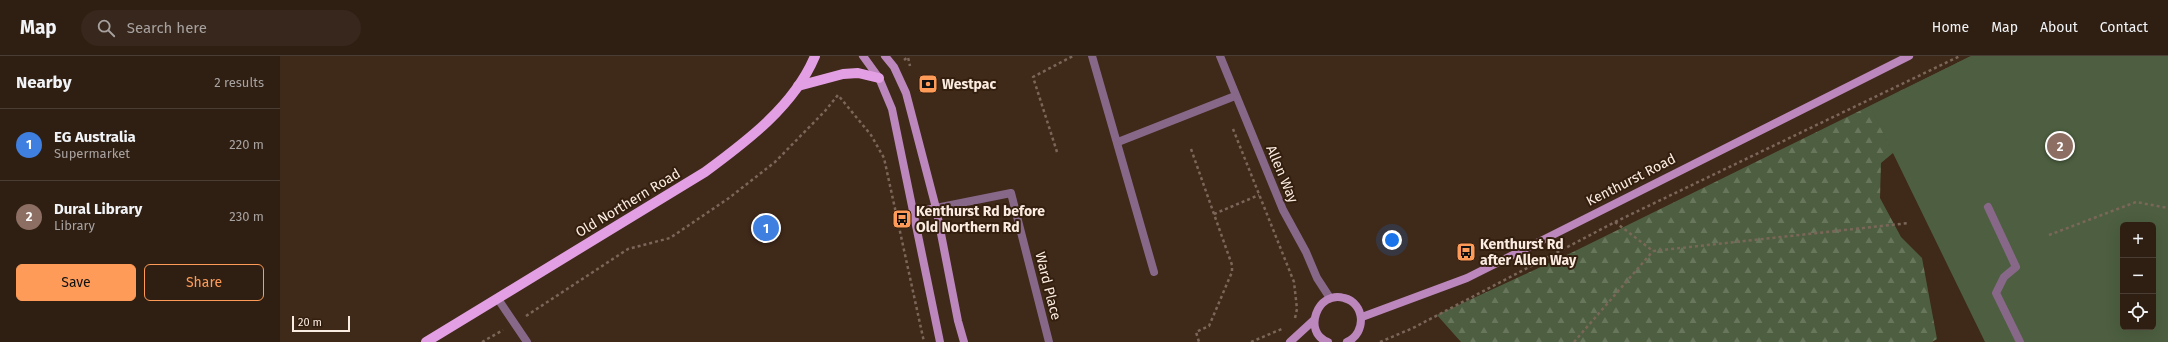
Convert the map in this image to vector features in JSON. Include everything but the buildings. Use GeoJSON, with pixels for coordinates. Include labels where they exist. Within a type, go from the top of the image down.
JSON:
{"type":"FeatureCollection","features":[{"type":"Feature","properties":{"kind":"main road","name":"Old Northern Road"},"geometry":{"type":"LineString","coordinates":[[426,342],[705,172],[756,132],[779,109],[798,86],[815,56]]}},
{"type":"Feature","properties":{"kind":"main road"},"geometry":{"type":"LineString","coordinates":[[863,56],[879,78],[892,109],[940,342]]}},
{"type":"Feature","properties":{"kind":"main road"},"geometry":{"type":"LineString","coordinates":[[885,56],[894,67],[906,93],[936,208],[958,320],[964,342]]}},
{"type":"Feature","properties":{"kind":"main road","name":"Kenthurst Road"},"geometry":{"type":"LineString","coordinates":[[1362,317],[1467,278],[1909,56]]}},
{"type":"Feature","properties":{"kind":"main road"},"geometry":{"type":"LineString","coordinates":[[798,86],[843,74],[858,73],[879,78]]}},
{"type":"Feature","properties":{"kind":"main road"},"geometry":{"type":"LineString","coordinates":[[913,213],[936,208]]}},
{"type":"Feature","properties":{"kind":"main road"},"geometry":{"type":"LineString","coordinates":[[1328,342],[1319,335],[1315,327],[1314,320],[1319,306],[1330,298],[1337,296],[1349,299],[1358,308],[1362,317],[1358,334],[1347,342]]}},
{"type":"Feature","properties":{"kind":"main road"},"geometry":{"type":"LineString","coordinates":[[1290,342],[1314,320]]}},
{"type":"Feature","properties":{"kind":"lane"},"geometry":{"type":"LineString","coordinates":[[1092,56],[1118,142],[1154,272]]}},
{"type":"Feature","properties":{"kind":"lane","name":"Allen Way"},"geometry":{"type":"LineString","coordinates":[[1220,56],[1235,96],[1283,210],[1306,252],[1317,278],[1330,298]]}},
{"type":"Feature","properties":{"kind":"lane"},"geometry":{"type":"LineString","coordinates":[[1118,142],[1235,96]]}},
{"type":"Feature","properties":{"kind":"lane","name":"Ward Place"},"geometry":{"type":"LineString","coordinates":[[936,208],[1011,193],[1049,342]]}},
{"type":"Feature","properties":{"kind":"lane"},"geometry":{"type":"LineString","coordinates":[[1988,208],[2016,267],[2004,277],[1996,293],[2020,342]]}},
{"type":"Feature","properties":{"kind":"lane"},"geometry":{"type":"LineString","coordinates":[[498,299],[527,342]]}},
{"type":"Feature","properties":{"kind":"path"},"geometry":{"type":"LineString","coordinates":[[1057,152],[1033,77],[1073,56]]}},
{"type":"Feature","properties":{"kind":"path"},"geometry":{"type":"LineString","coordinates":[[1380,342],[1413,328],[1615,222],[1960,56]]}},
{"type":"Feature","properties":{"kind":"path"},"geometry":{"type":"LineString","coordinates":[[482,342],[515,323],[628,249],[670,238],[729,198],[775,162],[838,95],[871,135],[884,158],[924,342]]}},
{"type":"Feature","properties":{"kind":"path"},"geometry":{"type":"LineString","coordinates":[[1223,102],[1294,282],[1297,309],[1293,321]]}},
{"type":"Feature","properties":{"kind":"path"},"geometry":{"type":"LineString","coordinates":[[1191,149],[1232,265],[1232,272],[1209,326],[1196,332],[1199,342]]}},
{"type":"Feature","properties":{"kind":"path"},"geometry":{"type":"LineString","coordinates":[[1214,214],[1259,195]]}},
{"type":"Feature","properties":{"kind":"path"},"geometry":{"type":"LineString","coordinates":[[2049,235],[2136,202],[2168,208]]}},
{"type":"Feature","properties":{"kind":"path"},"geometry":{"type":"LineString","coordinates":[[1615,222],[1653,251]]}},
{"type":"Feature","properties":{"kind":"path"},"geometry":{"type":"LineString","coordinates":[[1574,342],[1653,251],[1909,223]]}},
{"type":"Feature","properties":{"kind":"path"},"geometry":{"type":"LineString","coordinates":[[1251,342],[1290,325]]}},
{"type":"Feature","properties":{"kind":"green space"},"geometry":{"type":"Polygon","coordinates":[[[1971,56],[1893,153],[1881,163],[1880,198],[1901,237],[1922,258],[1937,339],[1932,342],[1461,342],[1437,315],[1573,252],[1971,56]]]}},
{"type":"Feature","properties":{"kind":"green space"},"geometry":{"type":"Polygon","coordinates":[[[1971,56],[2168,56],[2168,342],[1985,342],[1870,106],[1971,56]]]}},
{"type":"Feature","properties":{"kind":"place","name":"Westpac"},"geometry":{"type":"Point","coordinates":[928,84]}},
{"type":"Feature","properties":{"kind":"place","name":"Dural Library"},"geometry":{"type":"Point","coordinates":[2060,146]}},
{"type":"Feature","properties":{"kind":"place","name":"Kenthurst Rd before Old Northern Rd"},"geometry":{"type":"Point","coordinates":[902,219]}},
{"type":"Feature","properties":{"kind":"place","name":"EG Australia"},"geometry":{"type":"Point","coordinates":[766,228]}},
{"type":"Feature","properties":{"kind":"place","name":"Kenthurst Rd after Allen Way"},"geometry":{"type":"Point","coordinates":[1466,252]}}]}
